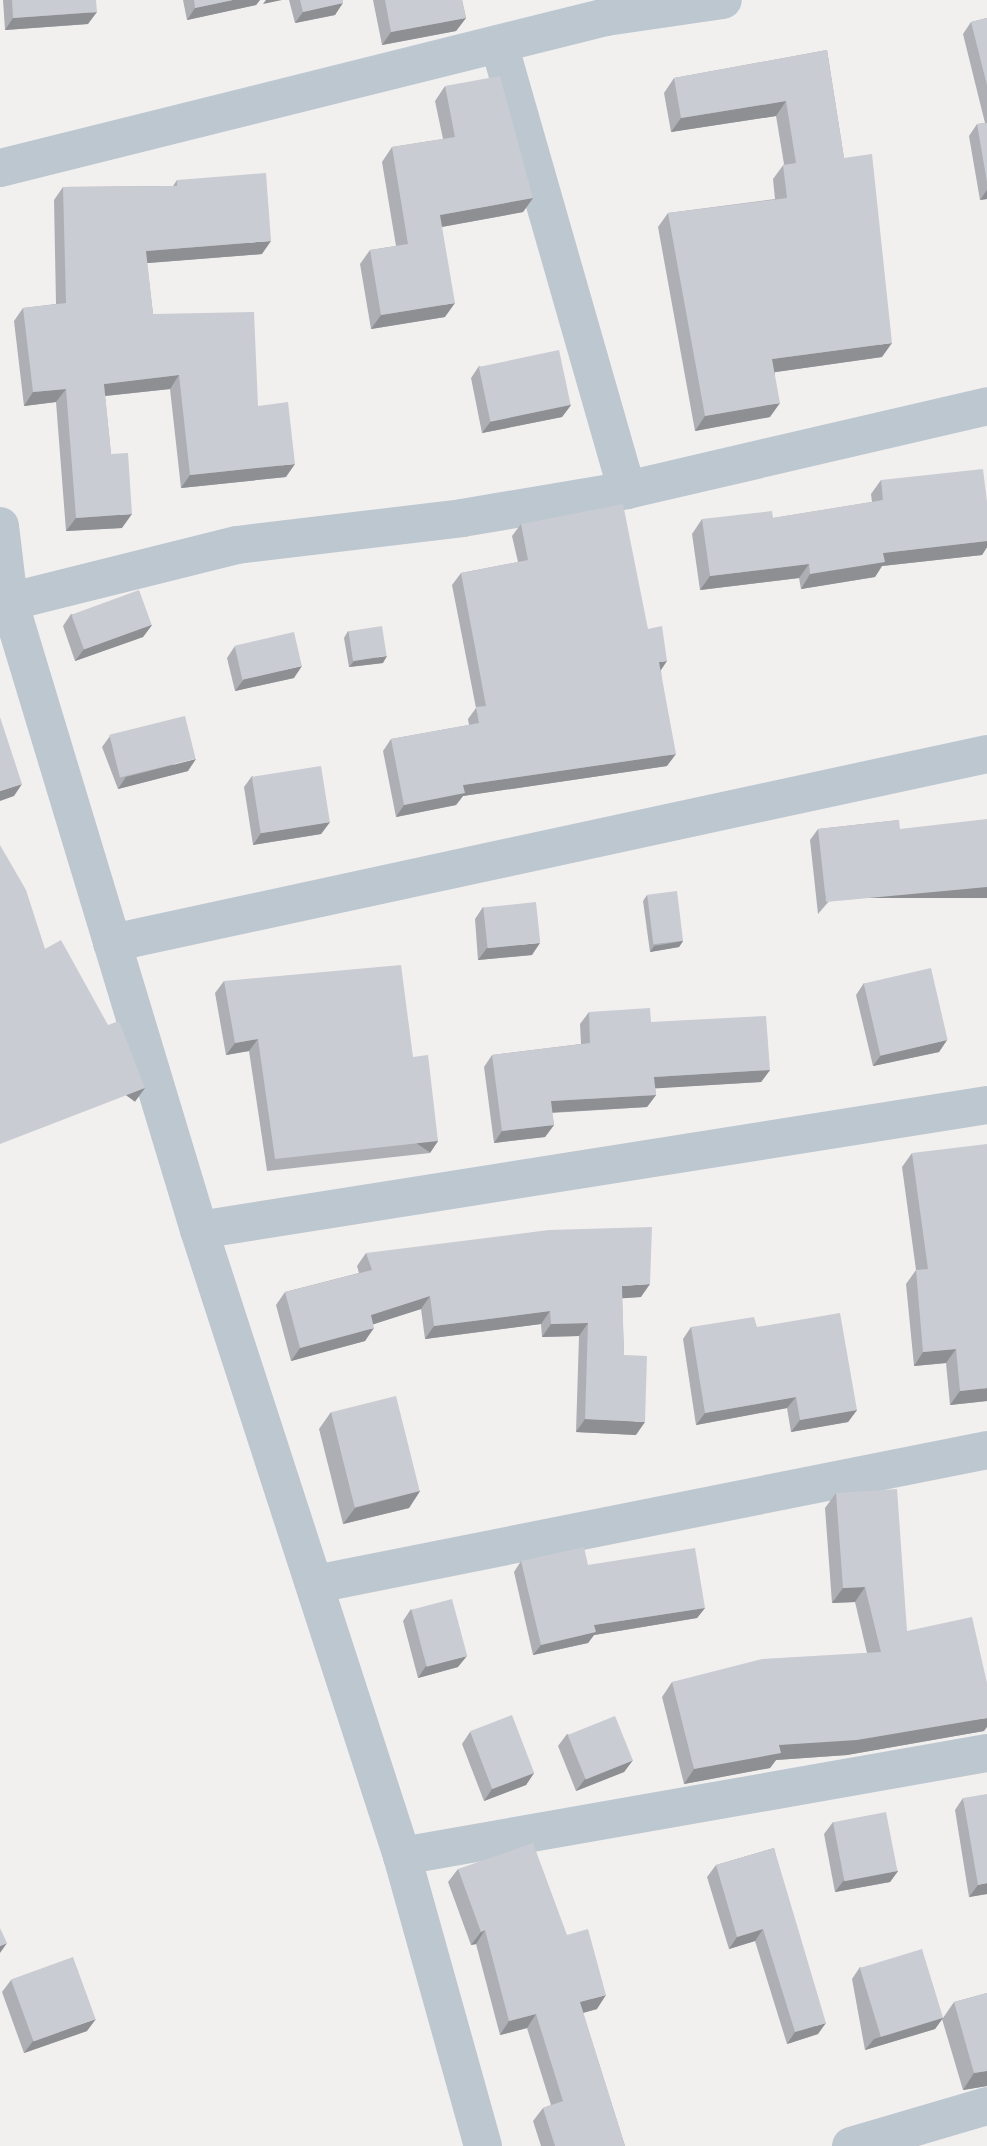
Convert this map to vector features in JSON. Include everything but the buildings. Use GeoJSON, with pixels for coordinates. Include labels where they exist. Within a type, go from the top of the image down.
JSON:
{"type":"FeatureCollection","features":[{"type":"Feature","properties":{"kind":"street"},"geometry":{"type":"LineString","coordinates":[[0,169],[606,18],[723,0]]}},
{"type":"Feature","properties":{"kind":"street"},"geometry":{"type":"LineString","coordinates":[[499,44],[627,490]]}},
{"type":"Feature","properties":{"kind":"street"},"geometry":{"type":"LineString","coordinates":[[5,602],[237,545],[462,518],[627,490],[987,406]]}},
{"type":"Feature","properties":{"kind":"street"},"geometry":{"type":"LineString","coordinates":[[0,526],[5,602],[112,943],[198,1230],[316,1584],[402,1856],[483,2146]]}},
{"type":"Feature","properties":{"kind":"street"},"geometry":{"type":"LineString","coordinates":[[112,943],[987,754]]}},
{"type":"Feature","properties":{"kind":"street"},"geometry":{"type":"LineString","coordinates":[[198,1230],[987,1105]]}},
{"type":"Feature","properties":{"kind":"street"},"geometry":{"type":"LineString","coordinates":[[316,1584],[987,1450]]}},
{"type":"Feature","properties":{"kind":"street"},"geometry":{"type":"LineString","coordinates":[[402,1856],[987,1753]]}},
{"type":"Feature","properties":{"kind":"street"},"geometry":{"type":"LineString","coordinates":[[851,2146],[987,2106]]}}]}
